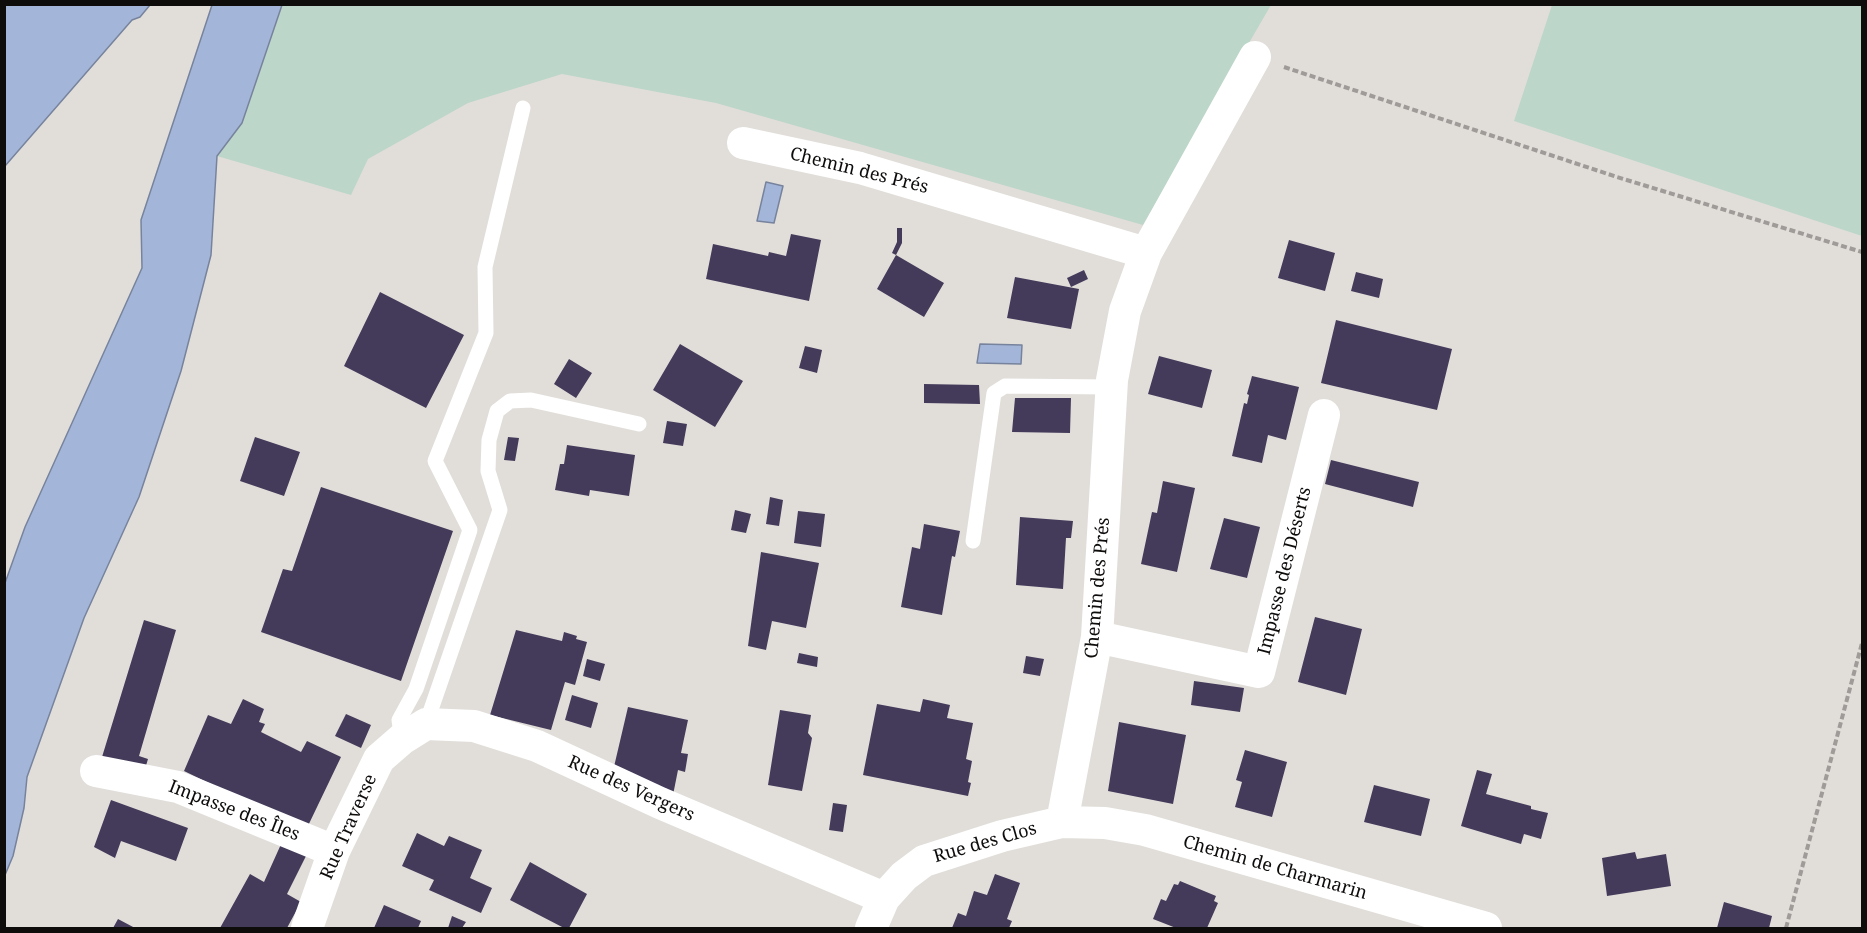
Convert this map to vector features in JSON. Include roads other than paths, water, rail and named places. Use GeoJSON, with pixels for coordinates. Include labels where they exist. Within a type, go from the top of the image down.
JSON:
{"type":"FeatureCollection","features":[{"type":"Feature","properties":{"kind":"street","name":"Chemin des Prés"},"geometry":{"type":"LineString","coordinates":[[1062,822],[1097,637],[1112,387],[1125,311],[1146,253],[1255,57]]}},
{"type":"Feature","properties":{"kind":"street","name":"Chemin des Prés"},"geometry":{"type":"LineString","coordinates":[[743,143],[860,168],[1146,253]]}},
{"type":"Feature","properties":{"kind":"street","name":"Impasse des Déserts"},"geometry":{"type":"LineString","coordinates":[[1097,637],[1259,672],[1324,415]]}},
{"type":"Feature","properties":{"kind":"street","name":"Rue des Vergers"},"geometry":{"type":"LineString","coordinates":[[402,741],[474,726],[537,746],[660,803],[884,898]]}},
{"type":"Feature","properties":{"kind":"street","name":"Rue Traverse"},"geometry":{"type":"LineString","coordinates":[[307,928],[334,851],[402,741]]}},
{"type":"Feature","properties":{"kind":"street","name":"Impasse des Îles"},"geometry":{"type":"LineString","coordinates":[[96,771],[178,787],[334,851]]}},
{"type":"Feature","properties":{"kind":"street","name":"Rue des Clos"},"geometry":{"type":"LineString","coordinates":[[871,928],[884,898],[903,876],[924,861],[1002,836],[1062,822]]}},
{"type":"Feature","properties":{"kind":"street","name":"Chemin de Charmarin"},"geometry":{"type":"LineString","coordinates":[[1062,822],[1105,823],[1145,830],[1486,928]]}},
{"type":"Feature","properties":{"kind":"lane"},"geometry":{"type":"LineString","coordinates":[[402,741],[399,720],[416,689],[470,530],[435,461],[486,333],[485,267],[523,108]]}},
{"type":"Feature","properties":{"kind":"lane"},"geometry":{"type":"LineString","coordinates":[[973,541],[994,393],[1005,386],[1112,387]]}},
{"type":"Feature","properties":{"kind":"lane"},"geometry":{"type":"LineString","coordinates":[[402,741],[500,510],[488,471],[489,440],[496,411],[510,401],[531,400],[639,424]]}},
{"type":"Feature","properties":{"kind":"water"},"geometry":{"type":"Polygon","coordinates":[[[5,4],[150,5],[140,17],[132,20],[5,166],[5,4]]]}},
{"type":"Feature","properties":{"kind":"water"},"geometry":{"type":"Polygon","coordinates":[[[212,5],[282,5],[242,123],[217,156],[211,255],[181,371],[139,497],[84,618],[27,777],[24,808],[13,856],[5,875],[5,583],[25,527],[142,268],[141,220],[212,5]]]}},
{"type":"Feature","properties":{"kind":"water"},"geometry":{"type":"Polygon","coordinates":[[[766,182],[783,186],[774,223],[757,221],[766,182]]]}},
{"type":"Feature","properties":{"kind":"water"},"geometry":{"type":"Polygon","coordinates":[[[980,344],[1022,345],[1021,364],[977,363],[980,344]]]}}]}
